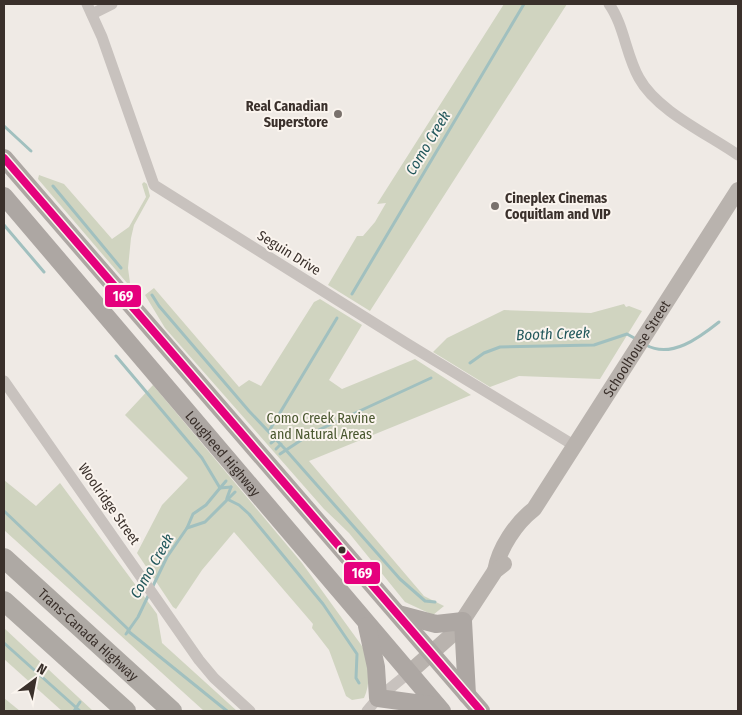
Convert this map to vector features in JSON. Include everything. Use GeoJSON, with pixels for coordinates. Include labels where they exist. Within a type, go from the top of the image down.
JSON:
{"type":"FeatureCollection","features":[{"type":"Feature","properties":{"kind":"highway","name":"Trans-Canada Highway"},"geometry":{"type":"LineString","coordinates":[[4,558],[172,711]]}},
{"type":"Feature","properties":{"kind":"highway"},"geometry":{"type":"LineString","coordinates":[[4,601],[126,711]]}},
{"type":"Feature","properties":{"kind":"main road","name":"Lougheed Highway"},"geometry":{"type":"LineString","coordinates":[[4,158],[265,463],[481,711]]}},
{"type":"Feature","properties":{"kind":"main road","name":"Schoolhouse Street"},"geometry":{"type":"LineString","coordinates":[[410,672],[446,642],[463,621],[495,571],[497,558],[507,542],[523,518],[534,509],[738,190]]}},
{"type":"Feature","properties":{"kind":"main road","name":"Lougheed Highway"},"geometry":{"type":"LineString","coordinates":[[4,196],[248,480],[439,709]]}},
{"type":"Feature","properties":{"kind":"main road"},"geometry":{"type":"LineString","coordinates":[[398,614],[436,624],[463,621],[467,695]]}},
{"type":"Feature","properties":{"kind":"main road"},"geometry":{"type":"LineString","coordinates":[[366,623],[376,667],[371,707],[439,709]]}},
{"type":"Feature","properties":{"kind":"street"},"geometry":{"type":"LineString","coordinates":[[89,9],[112,4]]}},
{"type":"Feature","properties":{"kind":"street"},"geometry":{"type":"LineString","coordinates":[[609,4],[634,68],[647,90],[670,110],[738,155]]}},
{"type":"Feature","properties":{"kind":"street","name":"Seguin Drive"},"geometry":{"type":"LineString","coordinates":[[89,9],[102,37],[154,185],[575,446]]}},
{"type":"Feature","properties":{"kind":"street","name":"Woolridge Street"},"geometry":{"type":"LineString","coordinates":[[4,381],[203,665],[250,711]]}},
{"type":"Feature","properties":{"kind":"street","name":"Schoolhouse Street"},"geometry":{"type":"LineString","coordinates":[[371,707],[410,672]]}},
{"type":"Feature","properties":{"kind":"green space"},"geometry":{"type":"Polygon","coordinates":[[[504,4],[567,4],[370,311],[328,285],[357,236],[363,236],[375,222],[386,203],[377,204],[504,4]]]}},
{"type":"Feature","properties":{"kind":"green space"},"geometry":{"type":"Polygon","coordinates":[[[39,175],[64,184],[112,239],[129,227],[146,197],[142,184],[144,182],[147,184],[150,196],[134,225],[131,238],[128,268],[130,283],[127,283],[38,179],[39,175]]]}},
{"type":"Feature","properties":{"kind":"green space","name":"Como Creek Ravine and Natural Areas"},"geometry":{"type":"Polygon","coordinates":[[[154,288],[239,387],[249,380],[261,386],[314,302],[320,299],[362,325],[329,380],[342,389],[415,359],[471,395],[309,461],[424,596],[444,606],[433,615],[405,602],[349,533],[324,509],[165,328],[145,295],[154,288]]]}},
{"type":"Feature","properties":{"kind":"green space"},"geometry":{"type":"Polygon","coordinates":[[[624,304],[626,307],[629,306],[642,311],[600,379],[519,376],[490,387],[433,352],[447,338],[504,310],[591,313],[624,304]]]}},
{"type":"Feature","properties":{"kind":"green space"},"geometry":{"type":"Polygon","coordinates":[[[153,385],[302,563],[362,646],[367,658],[369,672],[368,686],[364,698],[352,700],[346,696],[329,650],[312,628],[313,624],[234,532],[202,570],[176,609],[173,607],[137,553],[162,505],[188,478],[125,415],[153,385]]]}},
{"type":"Feature","properties":{"kind":"green space"},"geometry":{"type":"Polygon","coordinates":[[[4,480],[36,506],[60,483],[157,614],[162,643],[237,711],[204,711],[4,530],[4,480]]]}},
{"type":"Feature","properties":{"kind":"green space"},"geometry":{"type":"Polygon","coordinates":[[[4,628],[93,711],[62,711],[4,659],[4,628]]]}},
{"type":"Feature","properties":{"kind":"green space"},"geometry":{"type":"Polygon","coordinates":[[[4,698],[20,711],[4,711],[4,698]]]}},
{"type":"Feature","properties":{"kind":"waterway","name":"Como Creek"},"geometry":{"type":"LineString","coordinates":[[352,294],[524,4]]}},
{"type":"Feature","properties":{"kind":"waterway"},"geometry":{"type":"LineString","coordinates":[[4,126],[31,151]]}},
{"type":"Feature","properties":{"kind":"waterway"},"geometry":{"type":"LineString","coordinates":[[53,186],[121,268]]}},
{"type":"Feature","properties":{"kind":"waterway"},"geometry":{"type":"LineString","coordinates":[[4,225],[44,272]]}},
{"type":"Feature","properties":{"kind":"waterway"},"geometry":{"type":"LineString","coordinates":[[152,295],[159,306],[249,411],[400,579],[425,601],[435,602]]}},
{"type":"Feature","properties":{"kind":"waterway","name":"Como Creek"},"geometry":{"type":"LineString","coordinates":[[269,431],[337,318]]}},
{"type":"Feature","properties":{"kind":"waterway","name":"Booth Creek"},"geometry":{"type":"LineString","coordinates":[[646,345],[655,349],[675,348],[694,340],[719,322]]}},
{"type":"Feature","properties":{"kind":"waterway","name":"Booth Creek"},"geometry":{"type":"LineString","coordinates":[[470,363],[484,353],[500,347],[594,345],[627,334],[636,339]]}},
{"type":"Feature","properties":{"kind":"waterway"},"geometry":{"type":"LineString","coordinates":[[116,356],[202,458],[220,488],[206,505],[193,514],[187,528]]}},
{"type":"Feature","properties":{"kind":"waterway","name":"Booth Creek"},"geometry":{"type":"LineString","coordinates":[[280,454],[312,433],[431,378]]}},
{"type":"Feature","properties":{"kind":"waterway"},"geometry":{"type":"LineString","coordinates":[[271,443],[276,439]]}},
{"type":"Feature","properties":{"kind":"waterway"},"geometry":{"type":"LineString","coordinates":[[276,449],[281,444]]}},
{"type":"Feature","properties":{"kind":"waterway"},"geometry":{"type":"LineString","coordinates":[[220,488],[226,481]]}},
{"type":"Feature","properties":{"kind":"waterway"},"geometry":{"type":"LineString","coordinates":[[220,488],[231,487]]}},
{"type":"Feature","properties":{"kind":"waterway"},"geometry":{"type":"LineString","coordinates":[[227,498],[231,487]]}},
{"type":"Feature","properties":{"kind":"waterway","name":"Como Creek"},"geometry":{"type":"LineString","coordinates":[[152,588],[167,557],[187,528],[205,522],[235,492]]}},
{"type":"Feature","properties":{"kind":"waterway"},"geometry":{"type":"LineString","coordinates":[[227,499],[239,505],[249,514],[323,604],[357,654],[356,678],[359,683]]}},
{"type":"Feature","properties":{"kind":"waterway"},"geometry":{"type":"LineString","coordinates":[[4,511],[129,630]]}},
{"type":"Feature","properties":{"kind":"waterway","name":"Como Creek"},"geometry":{"type":"LineString","coordinates":[[126,634],[138,617],[149,594]]}},
{"type":"Feature","properties":{"kind":"waterway"},"geometry":{"type":"LineString","coordinates":[[128,631],[227,711]]}},
{"type":"Feature","properties":{"kind":"waterway"},"geometry":{"type":"LineString","coordinates":[[4,643],[80,711]]}},
{"type":"Feature","properties":{"kind":"waterway","name":"Como Creek"},"geometry":{"type":"LineString","coordinates":[[74,711],[80,702]]}},
{"type":"Feature","properties":{"kind":"transit line","name":"169"},"geometry":{"type":"LineString","coordinates":[[4,158],[481,711]]}},
{"type":"Feature","properties":{"kind":"place","name":"Real Canadian Superstore"},"geometry":{"type":"Point","coordinates":[338,114]}},
{"type":"Feature","properties":{"kind":"place","name":"Cineplex Cinemas Coquitlam and VIP"},"geometry":{"type":"Point","coordinates":[495,206]}}]}
